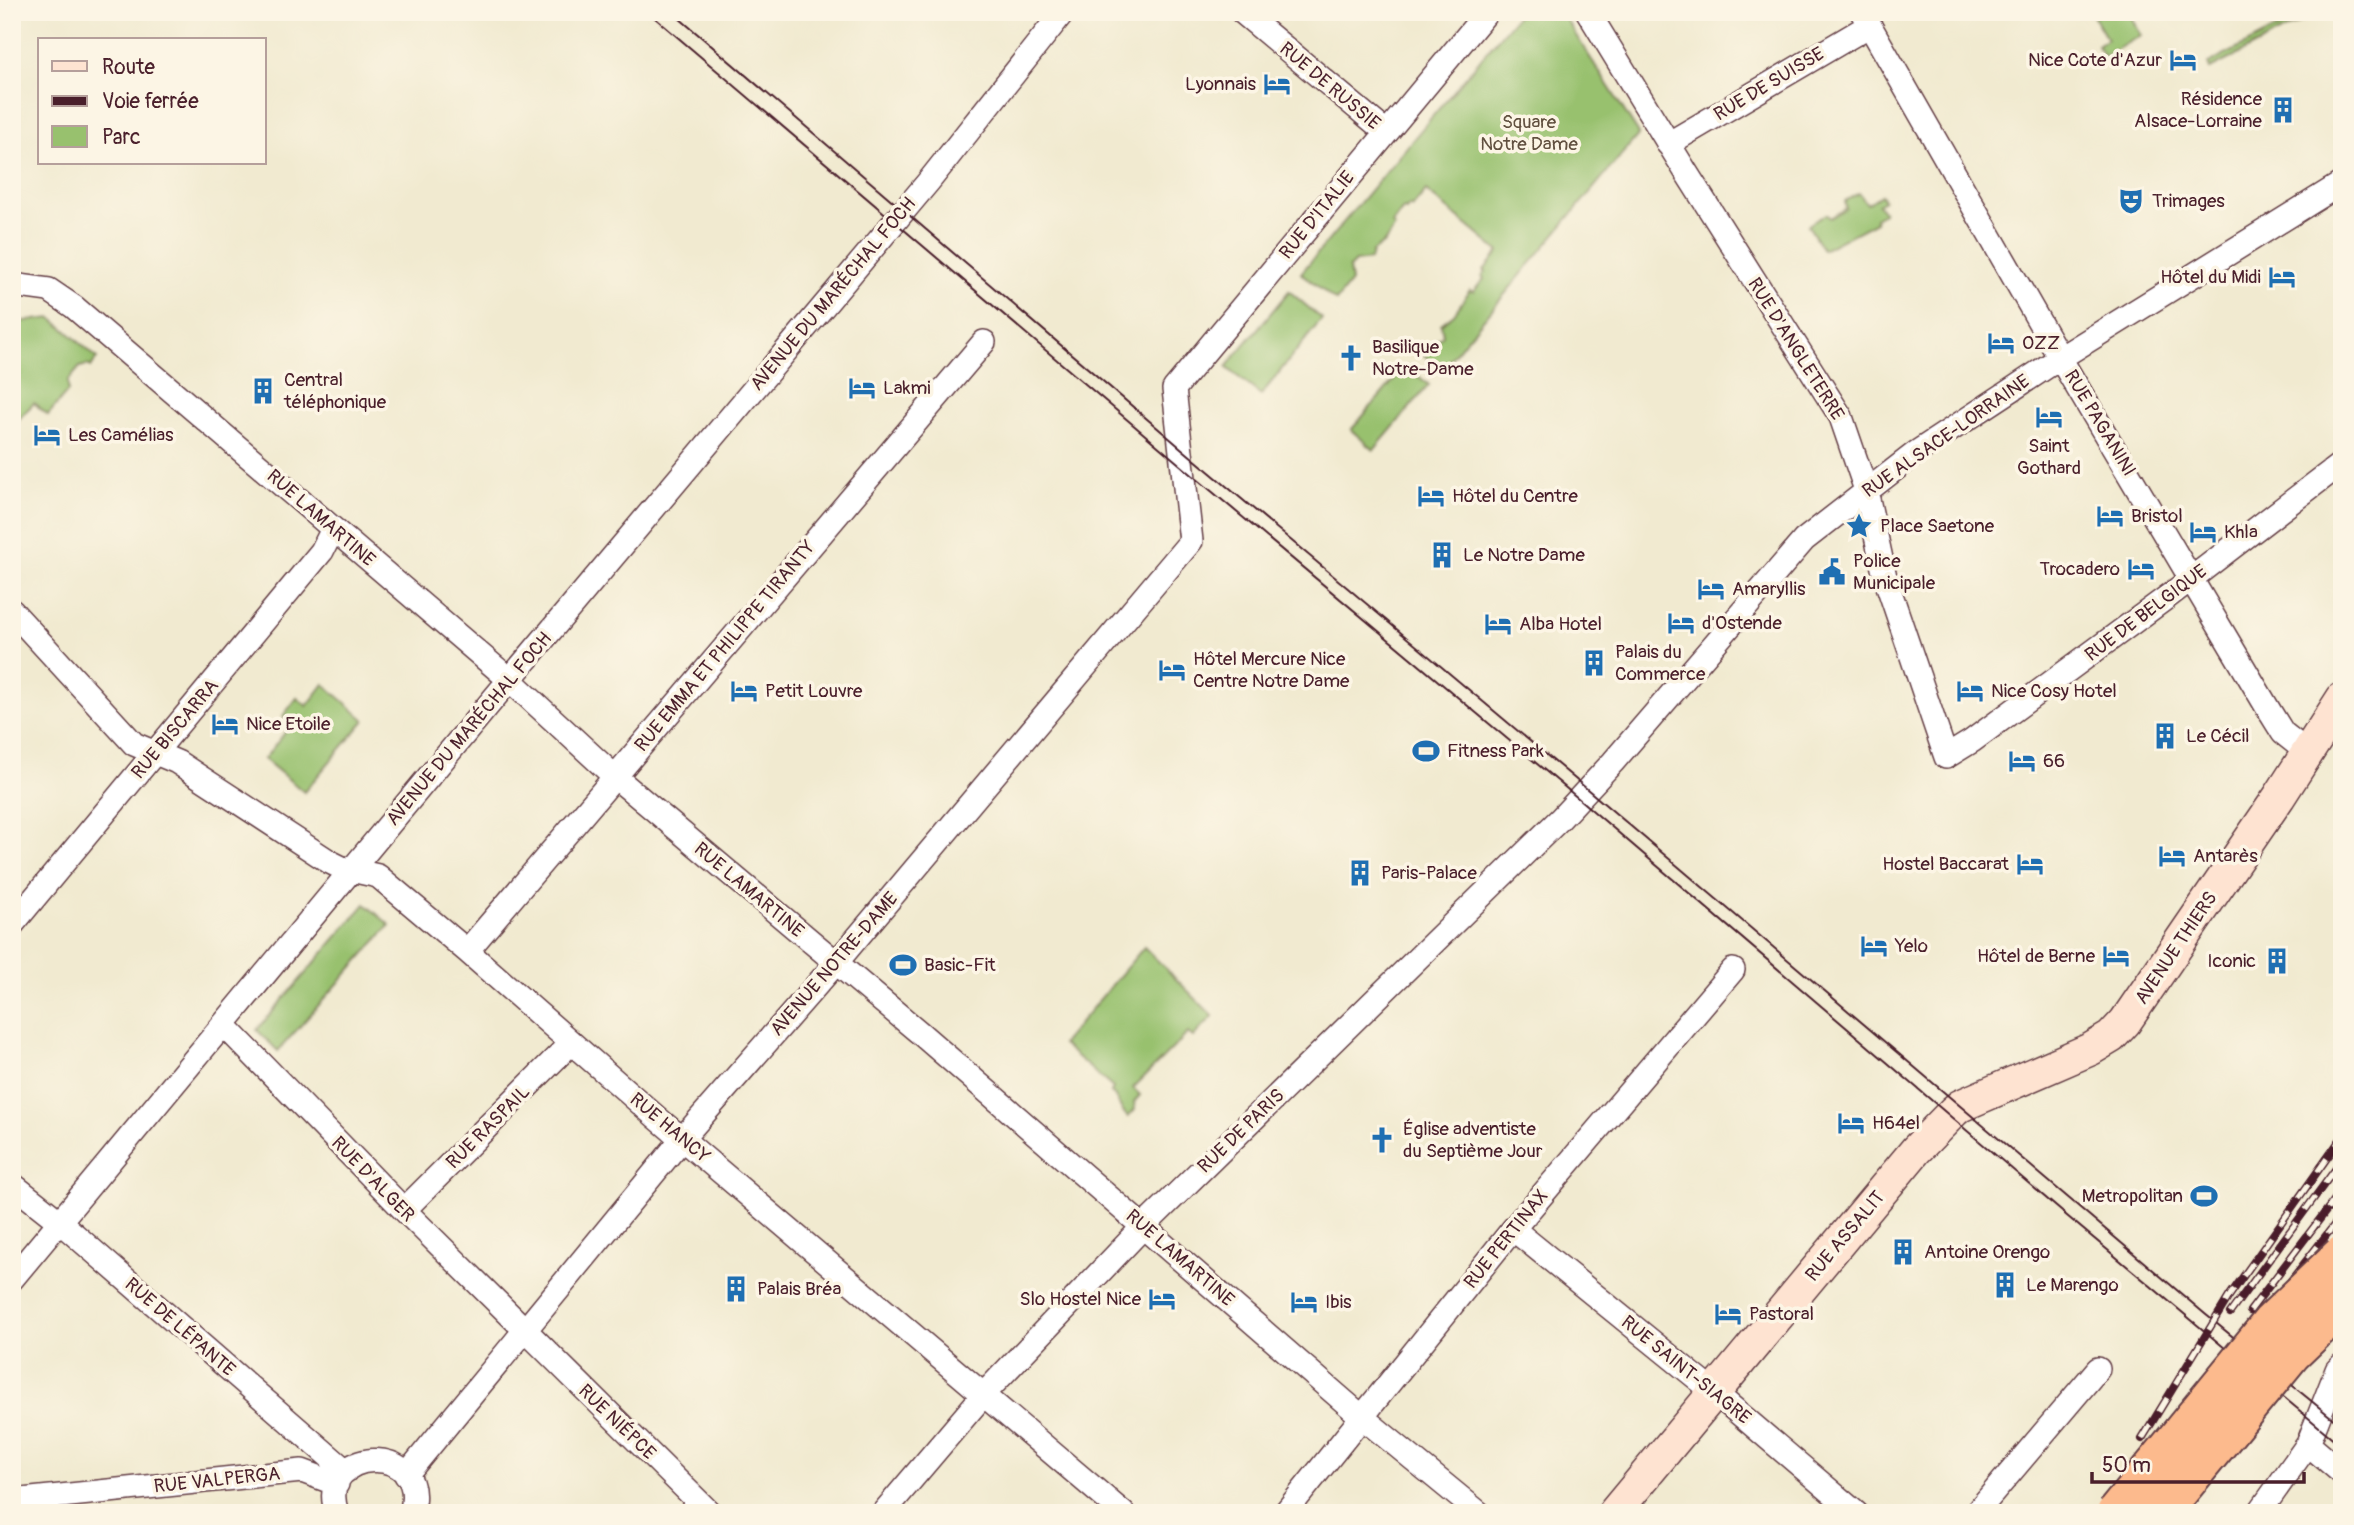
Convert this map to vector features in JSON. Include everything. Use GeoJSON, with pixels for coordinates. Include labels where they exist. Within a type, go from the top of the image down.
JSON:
{"type":"FeatureCollection","features":[{"type":"Feature","properties":{"kind":"highway"},"geometry":{"type":"LineString","coordinates":[[2116,1513],[2271,1323],[2342,1255]]}},
{"type":"Feature","properties":{"kind":"highway"},"geometry":{"type":"LineString","coordinates":[[2161,1513],[2292,1353],[2342,1305]]}},
{"type":"Feature","properties":{"kind":"street","name":"AVENUE DU MARÉCHAL FOCH"},"geometry":{"type":"LineString","coordinates":[[12,1279],[929,181],[1063,12]]}},
{"type":"Feature","properties":{"kind":"street","name":"RUE DE RUSSIE"},"geometry":{"type":"LineString","coordinates":[[1242,12],[1386,132]]}},
{"type":"Feature","properties":{"kind":"street","name":"RUE D'ITALIE"},"geometry":{"type":"LineString","coordinates":[[1178,428],[1174,389],[1487,12]]}},
{"type":"Feature","properties":{"kind":"street","name":"RUE D'ANGLETERRE"},"geometry":{"type":"LineString","coordinates":[[1588,12],[1841,417],[1866,490],[1885,577],[1946,757]]}},
{"type":"Feature","properties":{"kind":"street","name":"RUE DE SUISSE"},"geometry":{"type":"LineString","coordinates":[[1668,144],[1866,19]]}},
{"type":"Feature","properties":{"kind":"street","name":"RUE PAGANINI"},"geometry":{"type":"LineString","coordinates":[[1866,19],[2060,358],[2283,733],[2307,752]]}},
{"type":"Feature","properties":{"kind":"street","name":"RUE ALSACE-LORRAINE"},"geometry":{"type":"LineString","coordinates":[[1613,762],[1804,540],[1866,490],[2060,358],[2342,183]]}},
{"type":"Feature","properties":{"kind":"street","name":"RUE LAMARTINE"},"geometry":{"type":"LineString","coordinates":[[12,285],[49,290],[63,298],[510,680],[614,776],[1144,1226],[1362,1417],[1479,1513]]}},
{"type":"Feature","properties":{"kind":"street","name":"RUE EMMA ET PHILIPPE TIRANTY"},"geometry":{"type":"LineString","coordinates":[[467,951],[985,342]]}},
{"type":"Feature","properties":{"kind":"street","name":"AVENUE NOTRE-DAME"},"geometry":{"type":"LineString","coordinates":[[406,1475],[682,1139],[836,963],[1191,541],[1178,428]]}},
{"type":"Feature","properties":{"kind":"street","name":"RUE DE BELGIQUE"},"geometry":{"type":"LineString","coordinates":[[1946,757],[1972,741],[2192,578],[2342,463]]}},
{"type":"Feature","properties":{"kind":"street","name":"RUE BISCARRA"},"geometry":{"type":"LineString","coordinates":[[12,925],[322,551],[333,528]]}},
{"type":"Feature","properties":{"kind":"street","name":"RUE HANCY"},"geometry":{"type":"LineString","coordinates":[[12,611],[134,744],[177,762],[330,862],[378,876],[682,1139],[1124,1513]]}},
{"type":"Feature","properties":{"kind":"street","name":"AVENUE THIERS"},"geometry":{"type":"LineString","coordinates":[[1977,1099],[2091,1049],[2111,1037],[2125,1022],[2279,797],[2342,699]]}},
{"type":"Feature","properties":{"kind":"street","name":"RUE DE PARIS"},"geometry":{"type":"LineString","coordinates":[[883,1513],[984,1394],[1144,1226],[1560,819],[1613,762]]}},
{"type":"Feature","properties":{"kind":"street","name":"RUE PERTINAX"},"geometry":{"type":"LineString","coordinates":[[1285,1513],[1513,1229],[1733,970]]}},
{"type":"Feature","properties":{"kind":"street","name":"RUE D'ALGER"},"geometry":{"type":"LineString","coordinates":[[224,1025],[524,1331]]}},
{"type":"Feature","properties":{"kind":"street","name":"RUE RASPAIL"},"geometry":{"type":"LineString","coordinates":[[404,1210],[571,1043]]}},
{"type":"Feature","properties":{"kind":"street","name":"RUE ASSALIT"},"geometry":{"type":"LineString","coordinates":[[1614,1513],[1916,1150],[1960,1106],[1977,1099]]}},
{"type":"Feature","properties":{"kind":"street","name":"RUE DE LÉPANTE"},"geometry":{"type":"LineString","coordinates":[[12,1184],[60,1222],[341,1478]]}},
{"type":"Feature","properties":{"kind":"street","name":"RUE SAINT-SIAGRE"},"geometry":{"type":"LineString","coordinates":[[1513,1229],[1714,1392],[1856,1513]]}},
{"type":"Feature","properties":{"kind":"street","name":"RUE NIÉPCE"},"geometry":{"type":"LineString","coordinates":[[524,1331],[710,1513]]}},
{"type":"Feature","properties":{"kind":"street"},"geometry":{"type":"LineString","coordinates":[[2259,1513],[2308,1444],[2339,1368]]}},
{"type":"Feature","properties":{"kind":"street"},"geometry":{"type":"LineString","coordinates":[[1976,1513],[2098,1369]]}},
{"type":"Feature","properties":{"kind":"street"},"geometry":{"type":"LineString","coordinates":[[2308,1444],[2342,1473]]}},
{"type":"Feature","properties":{"kind":"street"},"geometry":{"type":"LineString","coordinates":[[337,1513],[334,1496],[341,1478],[356,1463],[369,1459],[396,1465],[406,1475],[412,1486],[414,1499],[411,1513]]}},
{"type":"Feature","properties":{"kind":"street","name":"RUE VALPERGA"},"geometry":{"type":"LineString","coordinates":[[12,1501],[302,1471],[341,1478]]}},
{"type":"Feature","properties":{"kind":"green space","name":"Square Notre Dame"},"geometry":{"type":"Polygon","coordinates":[[[1520,12],[1561,12],[1639,134],[1442,369],[1419,351],[1424,344],[1431,345],[1443,335],[1441,324],[1454,314],[1470,290],[1473,292],[1484,279],[1484,270],[1499,252],[1426,191],[1412,208],[1409,206],[1406,210],[1403,209],[1392,224],[1395,227],[1383,244],[1372,252],[1370,260],[1355,262],[1349,268],[1351,282],[1336,301],[1301,273],[1520,12]]]}},
{"type":"Feature","properties":{"kind":"green space"},"geometry":{"type":"Polygon","coordinates":[[[2091,12],[2129,13],[2141,35],[2104,57],[2097,46],[2107,39],[2091,12]]]}},
{"type":"Feature","properties":{"kind":"green space"},"geometry":{"type":"Polygon","coordinates":[[[2308,12],[2319,12],[2210,69],[2208,64],[2308,12]]]}},
{"type":"Feature","properties":{"kind":"green space"},"geometry":{"type":"Polygon","coordinates":[[[1859,193],[1867,204],[1881,195],[1884,200],[1878,204],[1884,213],[1875,218],[1876,222],[1823,250],[1808,225],[1826,214],[1830,218],[1846,208],[1845,201],[1859,193]]]}},
{"type":"Feature","properties":{"kind":"green space"},"geometry":{"type":"Polygon","coordinates":[[[1289,291],[1322,319],[1261,395],[1226,367],[1289,291]]]}},
{"type":"Feature","properties":{"kind":"green space"},"geometry":{"type":"Polygon","coordinates":[[[52,318],[97,358],[91,367],[80,367],[68,381],[68,391],[48,415],[34,403],[12,426],[12,326],[16,322],[52,318]]]}},
{"type":"Feature","properties":{"kind":"green space"},"geometry":{"type":"Polygon","coordinates":[[[1406,366],[1429,385],[1374,450],[1351,430],[1406,366]]]}},
{"type":"Feature","properties":{"kind":"green space"},"geometry":{"type":"Polygon","coordinates":[[[324,684],[365,720],[304,792],[264,759],[291,725],[283,716],[297,698],[307,706],[324,684]]]}},
{"type":"Feature","properties":{"kind":"green space"},"geometry":{"type":"Polygon","coordinates":[[[365,904],[390,925],[278,1051],[257,1030],[365,904]]]}},
{"type":"Feature","properties":{"kind":"green space"},"geometry":{"type":"Polygon","coordinates":[[[1144,947],[1213,1016],[1193,1037],[1188,1033],[1133,1088],[1140,1095],[1134,1102],[1135,1110],[1128,1117],[1111,1092],[1113,1088],[1062,1044],[1144,947]]]}},
{"type":"Feature","properties":{"kind":"tram line"},"geometry":{"type":"LineString","coordinates":[[648,12],[1184,468],[1579,799],[2061,1211],[2342,1446]]}},
{"type":"Feature","properties":{"kind":"tram line"},"geometry":{"type":"LineString","coordinates":[[672,12],[1181,448],[2205,1314],[2342,1426]]}},
{"type":"Feature","properties":{"kind":"railway"},"geometry":{"type":"LineString","coordinates":[[2142,1439],[2230,1295],[2342,1137]]}},
{"type":"Feature","properties":{"kind":"railway"},"geometry":{"type":"LineString","coordinates":[[2230,1313],[2342,1160]]}},
{"type":"Feature","properties":{"kind":"railway"},"geometry":{"type":"LineString","coordinates":[[2250,1311],[2342,1190]]}},
{"type":"Feature","properties":{"kind":"railway"},"geometry":{"type":"LineString","coordinates":[[2288,1284],[2342,1215]]}},
{"type":"Feature","properties":{"kind":"place","name":"Nice Cote d'Azur"},"geometry":{"type":"Point","coordinates":[2183,60]}},
{"type":"Feature","properties":{"kind":"place","name":"Lyonnais"},"geometry":{"type":"Point","coordinates":[1277,84]}},
{"type":"Feature","properties":{"kind":"place","name":"Résidence Alsace-Lorraine"},"geometry":{"type":"Point","coordinates":[2283,110]}},
{"type":"Feature","properties":{"kind":"place","name":"Trimages"},"geometry":{"type":"Point","coordinates":[2131,201]}},
{"type":"Feature","properties":{"kind":"place","name":"Hôtel du Midi"},"geometry":{"type":"Point","coordinates":[2282,277]}},
{"type":"Feature","properties":{"kind":"place","name":"OZZ"},"geometry":{"type":"Point","coordinates":[2001,343]}},
{"type":"Feature","properties":{"kind":"place","name":"Basilique Notre-Dame"},"geometry":{"type":"Point","coordinates":[1351,358]}},
{"type":"Feature","properties":{"kind":"place","name":"Lakmi"},"geometry":{"type":"Point","coordinates":[862,388]}},
{"type":"Feature","properties":{"kind":"place","name":"Central téléphonique"},"geometry":{"type":"Point","coordinates":[263,391]}},
{"type":"Feature","properties":{"kind":"place","name":"Saint Gothard"},"geometry":{"type":"Point","coordinates":[2049,417]}},
{"type":"Feature","properties":{"kind":"place","name":"Les Camélias"},"geometry":{"type":"Point","coordinates":[47,435]}},
{"type":"Feature","properties":{"kind":"place","name":"Hôtel du Centre"},"geometry":{"type":"Point","coordinates":[1431,496]}},
{"type":"Feature","properties":{"kind":"place","name":"Bristol"},"geometry":{"type":"Point","coordinates":[2110,516]}},
{"type":"Feature","properties":{"kind":"place","name":"Place Saetone"},"geometry":{"type":"Point","coordinates":[1859,526]}},
{"type":"Feature","properties":{"kind":"place","name":"Khla"},"geometry":{"type":"Point","coordinates":[2203,532]}},
{"type":"Feature","properties":{"kind":"place","name":"Le Notre Dame"},"geometry":{"type":"Point","coordinates":[1442,555]}},
{"type":"Feature","properties":{"kind":"place","name":"Trocadero"},"geometry":{"type":"Point","coordinates":[2141,569]}},
{"type":"Feature","properties":{"kind":"place","name":"Police Municipale"},"geometry":{"type":"Point","coordinates":[1832,572]}},
{"type":"Feature","properties":{"kind":"place","name":"Amaryllis"},"geometry":{"type":"Point","coordinates":[1711,589]}},
{"type":"Feature","properties":{"kind":"place","name":"d'Ostende"},"geometry":{"type":"Point","coordinates":[1681,623]}},
{"type":"Feature","properties":{"kind":"place","name":"Alba Hotel"},"geometry":{"type":"Point","coordinates":[1498,624]}},
{"type":"Feature","properties":{"kind":"place","name":"Palais du Commerce"},"geometry":{"type":"Point","coordinates":[1594,663]}},
{"type":"Feature","properties":{"kind":"place","name":"Hôtel Mercure Nice Centre Notre Dame"},"geometry":{"type":"Point","coordinates":[1172,670]}},
{"type":"Feature","properties":{"kind":"place","name":"Petit Louvre"},"geometry":{"type":"Point","coordinates":[744,691]}},
{"type":"Feature","properties":{"kind":"place","name":"Nice Cosy Hotel"},"geometry":{"type":"Point","coordinates":[1970,691]}},
{"type":"Feature","properties":{"kind":"place","name":"Nice Etoile"},"geometry":{"type":"Point","coordinates":[225,724]}},
{"type":"Feature","properties":{"kind":"place","name":"Le Cécil"},"geometry":{"type":"Point","coordinates":[2165,736]}},
{"type":"Feature","properties":{"kind":"place","name":"Fitness Park"},"geometry":{"type":"Point","coordinates":[1426,751]}},
{"type":"Feature","properties":{"kind":"place","name":"66"},"geometry":{"type":"Point","coordinates":[2022,761]}},
{"type":"Feature","properties":{"kind":"place","name":"Antarès"},"geometry":{"type":"Point","coordinates":[2172,856]}},
{"type":"Feature","properties":{"kind":"place","name":"Hostel Baccarat"},"geometry":{"type":"Point","coordinates":[2030,864]}},
{"type":"Feature","properties":{"kind":"place","name":"Paris-Palace"},"geometry":{"type":"Point","coordinates":[1360,873]}},
{"type":"Feature","properties":{"kind":"place","name":"Yelo"},"geometry":{"type":"Point","coordinates":[1874,946]}},
{"type":"Feature","properties":{"kind":"place","name":"Hôtel de Berne"},"geometry":{"type":"Point","coordinates":[2116,956]}},
{"type":"Feature","properties":{"kind":"place","name":"Iconic"},"geometry":{"type":"Point","coordinates":[2277,961]}},
{"type":"Feature","properties":{"kind":"place","name":"Basic-Fit"},"geometry":{"type":"Point","coordinates":[903,965]}},
{"type":"Feature","properties":{"kind":"place","name":"H64el"},"geometry":{"type":"Point","coordinates":[1851,1123]}},
{"type":"Feature","properties":{"kind":"place","name":"Église adventiste du Septième Jour"},"geometry":{"type":"Point","coordinates":[1382,1140]}},
{"type":"Feature","properties":{"kind":"place","name":"Metropolitan"},"geometry":{"type":"Point","coordinates":[2204,1196]}},
{"type":"Feature","properties":{"kind":"place","name":"Antoine Orengo"},"geometry":{"type":"Point","coordinates":[1903,1252]}},
{"type":"Feature","properties":{"kind":"place","name":"Le Marengo"},"geometry":{"type":"Point","coordinates":[2005,1285]}},
{"type":"Feature","properties":{"kind":"place","name":"Palais Bréa"},"geometry":{"type":"Point","coordinates":[736,1289]}},
{"type":"Feature","properties":{"kind":"place","name":"Slo Hostel Nice"},"geometry":{"type":"Point","coordinates":[1162,1299]}},
{"type":"Feature","properties":{"kind":"place","name":"Ibis"},"geometry":{"type":"Point","coordinates":[1304,1302]}},
{"type":"Feature","properties":{"kind":"place","name":"Pastoral"},"geometry":{"type":"Point","coordinates":[1728,1314]}}]}
